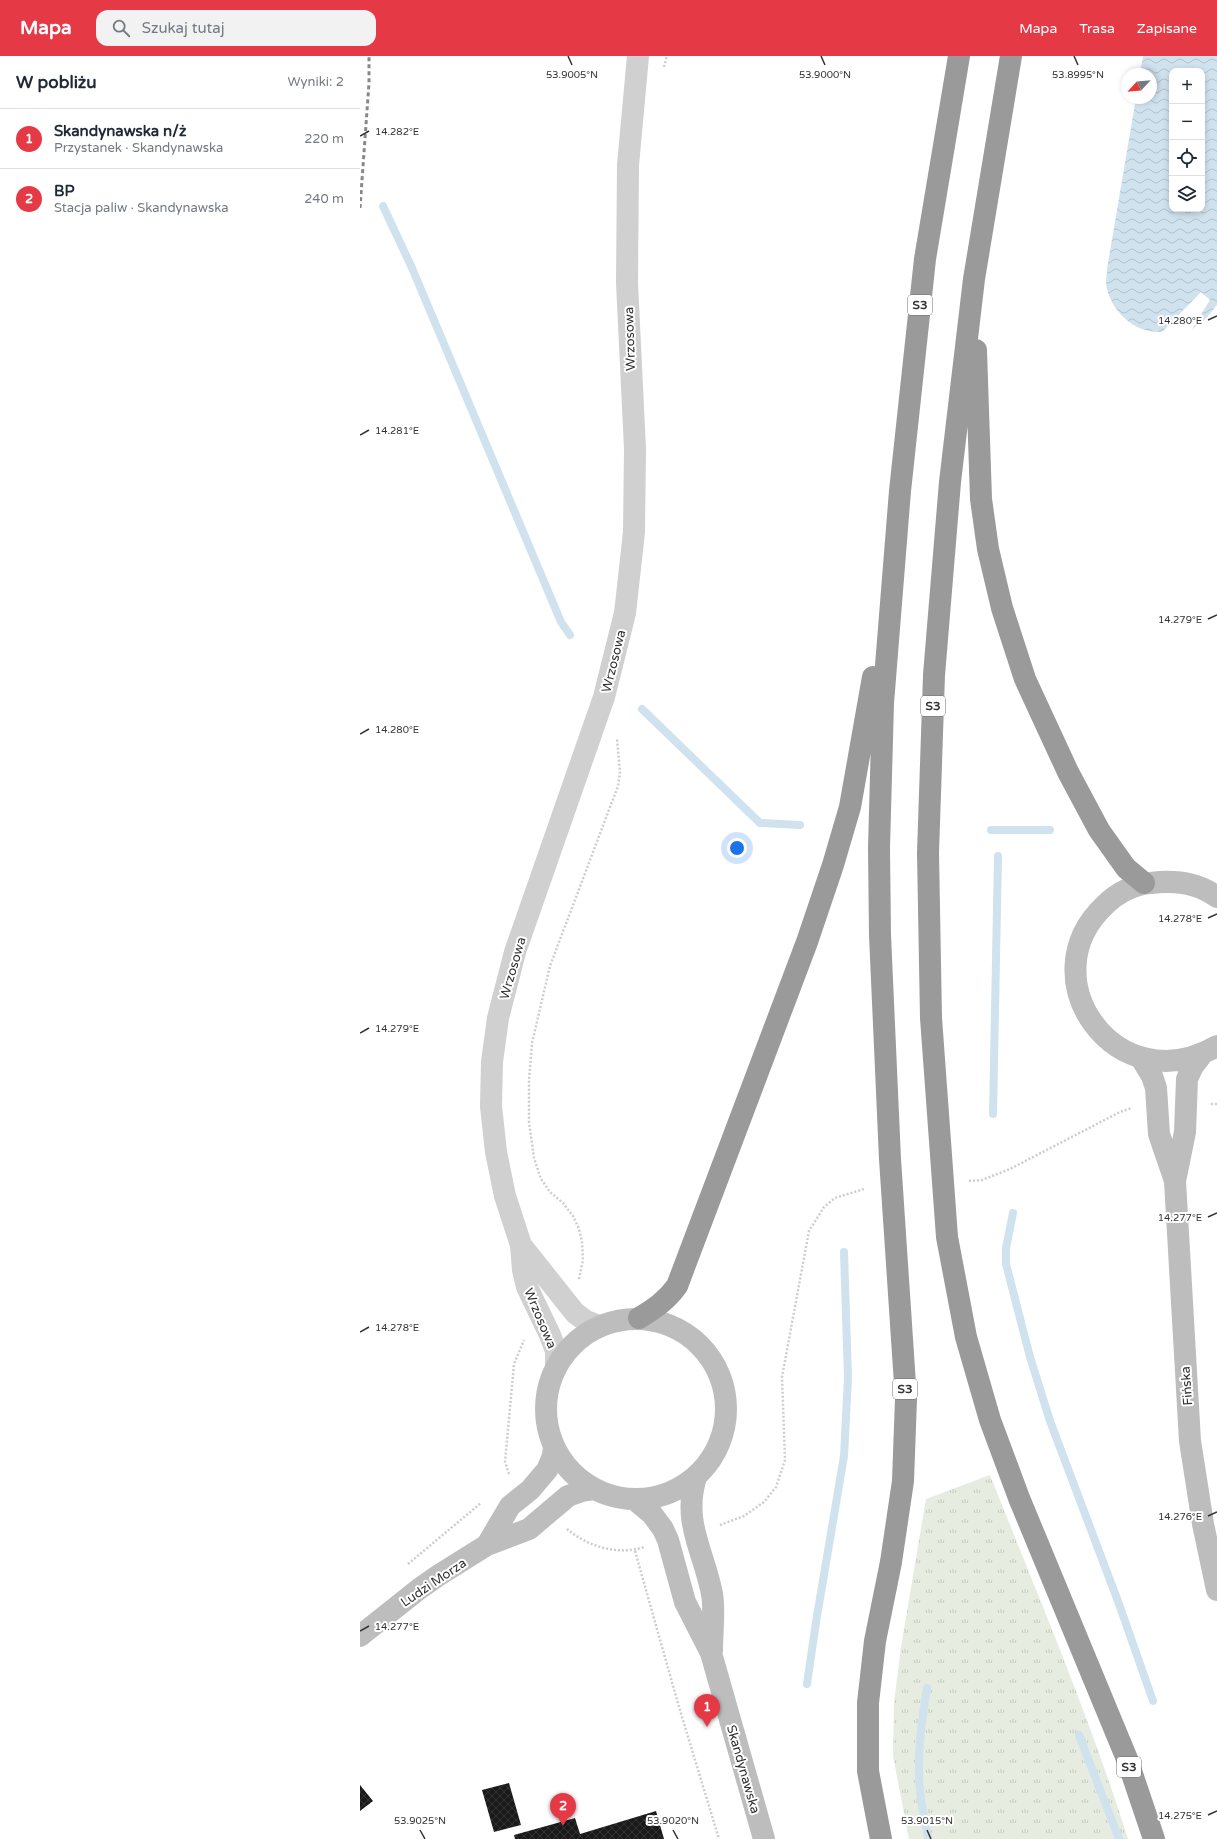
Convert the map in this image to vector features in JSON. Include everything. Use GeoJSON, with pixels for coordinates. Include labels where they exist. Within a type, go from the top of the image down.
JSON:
{"type":"FeatureCollection","features":[{"type":"Feature","properties":{"kind":"highway","name":"S3"},"geometry":{"type":"LineString","coordinates":[[881,1839],[868,1771],[868,1703],[875,1641],[891,1562],[903,1481],[906,1399],[890,1159],[880,935],[879,848],[883,703],[900,491],[925,259],[959,56]]}},
{"type":"Feature","properties":{"kind":"highway","name":"S3"},"geometry":{"type":"LineString","coordinates":[[1011,56],[974,279],[949,490],[934,675],[928,852],[931,1018],[947,1236],[966,1336],[990,1420],[1019,1498],[1121,1745],[1154,1839]]}},
{"type":"Feature","properties":{"kind":"highway"},"geometry":{"type":"LineString","coordinates":[[974,279],[981,499],[988,549],[1002,608],[1025,679],[1068,772],[1099,830],[1126,868],[1144,883]]}},
{"type":"Feature","properties":{"kind":"highway"},"geometry":{"type":"LineString","coordinates":[[639,1318],[655,1309],[668,1299],[677,1286],[807,942],[833,865],[850,807],[894,555]]}},
{"type":"Feature","properties":{"kind":"street","name":"Wrzosowa"},"geometry":{"type":"LineString","coordinates":[[556,1368],[556,1351],[550,1335],[527,1288],[523,1270],[521,1245],[505,1196],[496,1152],[491,1106],[492,1062],[498,1018],[516,952],[604,697],[625,613],[634,532],[635,449],[627,276],[628,165],[638,56]]}},
{"type":"Feature","properties":{"kind":"street"},"geometry":{"type":"LineString","coordinates":[[1210,1050],[1188,1059],[1157,1061],[1141,1058],[1124,1051],[1109,1041],[1096,1028],[1086,1013],[1078,990],[1076,960],[1080,942],[1098,911],[1112,899],[1127,890],[1144,883],[1168,881],[1184,882],[1216,895]]}},
{"type":"Feature","properties":{"kind":"street","name":"Fińska"},"geometry":{"type":"LineString","coordinates":[[1210,1050],[1193,1066],[1186,1079],[1185,1132],[1175,1181],[1190,1441],[1203,1524],[1217,1590]]}},
{"type":"Feature","properties":{"kind":"street","name":"Fińska"},"geometry":{"type":"LineString","coordinates":[[1141,1058],[1154,1082],[1159,1134],[1175,1181]]}},
{"type":"Feature","properties":{"kind":"street","name":"Wrzosowa"},"geometry":{"type":"LineString","coordinates":[[521,1245],[575,1313],[586,1321],[599,1326]]}},
{"type":"Feature","properties":{"kind":"street"},"geometry":{"type":"LineString","coordinates":[[639,1318],[659,1321],[677,1328],[694,1340],[708,1354],[719,1372],[726,1398],[727,1411],[724,1431],[717,1450],[706,1467],[696,1477],[686,1485],[674,1491],[654,1498],[634,1499],[614,1496],[595,1489],[578,1478],[564,1463],[554,1446],[548,1427],[546,1407],[549,1386],[556,1368],[567,1351],[582,1337],[599,1326],[618,1320],[639,1318]]}},
{"type":"Feature","properties":{"kind":"street","name":"Ludzi Morza"},"geometry":{"type":"LineString","coordinates":[[487,1545],[510,1506],[530,1490],[547,1470],[553,1456],[554,1446]]}},
{"type":"Feature","properties":{"kind":"street","name":"Skandynawska"},"geometry":{"type":"LineString","coordinates":[[696,1477],[691,1492],[690,1509],[694,1533],[712,1595],[712,1653]]}},
{"type":"Feature","properties":{"kind":"street","name":"Ludzi Morza"},"geometry":{"type":"LineString","coordinates":[[360,1636],[418,1589],[487,1545],[528,1529],[549,1510],[568,1496],[582,1491],[595,1489]]}},
{"type":"Feature","properties":{"kind":"street","name":"Skandynawska"},"geometry":{"type":"LineString","coordinates":[[634,1499],[652,1514],[663,1529],[668,1540],[685,1602],[712,1653],[764,1839]]}},
{"type":"Feature","properties":{"kind":"path"},"geometry":{"type":"LineString","coordinates":[[1186,1106],[1217,1104]]}},
{"type":"Feature","properties":{"kind":"path"},"geometry":{"type":"LineString","coordinates":[[969,1181],[982,1180],[1010,1169],[1120,1112],[1132,1108],[1157,1107]]}},
{"type":"Feature","properties":{"kind":"path"},"geometry":{"type":"LineString","coordinates":[[694,1533],[744,1516],[764,1502],[776,1487],[785,1460],[782,1377],[809,1231],[824,1206],[835,1198],[864,1189]]}},
{"type":"Feature","properties":{"kind":"path"},"geometry":{"type":"LineString","coordinates":[[404,1567],[482,1503]]}},
{"type":"Feature","properties":{"kind":"path"},"geometry":{"type":"LineString","coordinates":[[549,1510],[582,1541],[601,1547],[635,1550],[668,1540]]}},
{"type":"Feature","properties":{"kind":"path"},"geometry":{"type":"LineString","coordinates":[[635,1550],[679,1707],[719,1839]]}},
{"type":"Feature","properties":{"kind":"green space"},"geometry":{"type":"Polygon","coordinates":[[[990,1475],[1080,1701],[1128,1839],[909,1839],[893,1756],[894,1703],[901,1647],[926,1499],[990,1475]]]}},
{"type":"Feature","properties":{"kind":"water"},"geometry":{"type":"Polygon","coordinates":[[[1143,56],[1217,56],[1217,305],[1203,321],[1192,329],[1210,300],[1201,292],[1162,332],[1152,332],[1142,329],[1133,325],[1118,312],[1108,294],[1106,284],[1107,269],[1135,104],[1157,104],[1157,68],[1141,68],[1143,56]]]}},
{"type":"Feature","properties":{"kind":"building"},"geometry":{"type":"Polygon","coordinates":[[[509,1783],[521,1825],[494,1832],[482,1790],[509,1783]]]}},
{"type":"Feature","properties":{"kind":"building"},"geometry":{"type":"Polygon","coordinates":[[[360,1785],[373,1801],[360,1811],[360,1785]]]}},
{"type":"Feature","properties":{"kind":"building"},"geometry":{"type":"Polygon","coordinates":[[[656,1811],[664,1839],[515,1839],[514,1835],[575,1818],[580,1834],[656,1811]]]}},
{"type":"Feature","properties":{"kind":"waterway"},"geometry":{"type":"LineString","coordinates":[[383,206],[412,268],[561,622],[570,635]]}},
{"type":"Feature","properties":{"kind":"waterway"},"geometry":{"type":"LineString","coordinates":[[642,709],[760,823],[800,825]]}},
{"type":"Feature","properties":{"kind":"waterway"},"geometry":{"type":"LineString","coordinates":[[991,830],[1050,830]]}},
{"type":"Feature","properties":{"kind":"waterway"},"geometry":{"type":"LineString","coordinates":[[993,1114],[998,856]]}},
{"type":"Feature","properties":{"kind":"waterway"},"geometry":{"type":"LineString","coordinates":[[1013,1213],[1006,1248],[1006,1264],[1030,1357],[1050,1421],[1119,1604],[1153,1701]]}},
{"type":"Feature","properties":{"kind":"waterway"},"geometry":{"type":"LineString","coordinates":[[807,1684],[844,1456],[848,1377],[844,1252]]}},
{"type":"Feature","properties":{"kind":"waterway"},"geometry":{"type":"LineString","coordinates":[[927,1688],[921,1729],[919,1772],[921,1799],[928,1839]]}},
{"type":"Feature","properties":{"kind":"waterway"},"geometry":{"type":"LineString","coordinates":[[1079,1735],[1119,1839]]}},
{"type":"Feature","properties":{"kind":"railway"},"geometry":{"type":"LineString","coordinates":[[360,208],[369,83],[369,56]]}},
{"type":"Feature","properties":{"kind":"place","name":"Skandynawska n/ż"},"geometry":{"type":"Point","coordinates":[707,1727]}},
{"type":"Feature","properties":{"kind":"place","name":"BP"},"geometry":{"type":"Point","coordinates":[563,1826]}}]}
